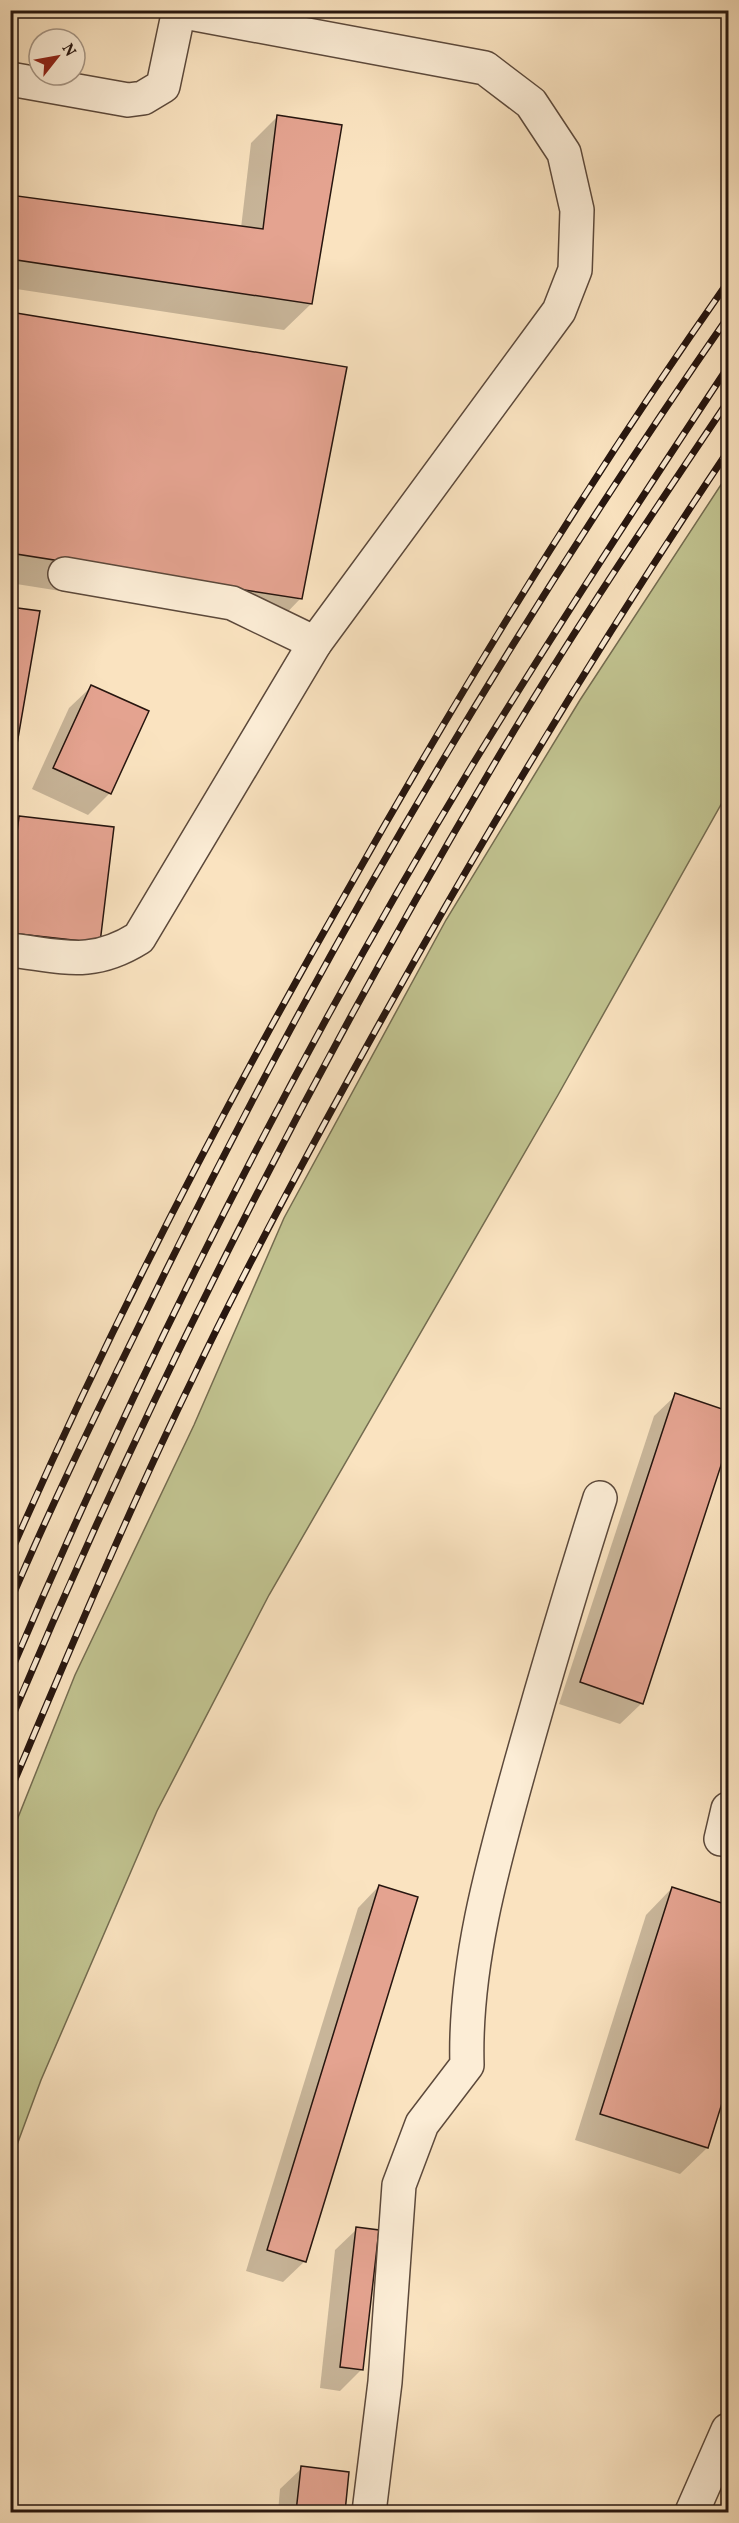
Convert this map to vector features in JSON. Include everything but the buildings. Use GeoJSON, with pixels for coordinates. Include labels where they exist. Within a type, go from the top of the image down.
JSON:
{"type":"FeatureCollection","features":[{"type":"Feature","properties":{"kind":"street"},"geometry":{"type":"LineString","coordinates":[[10,79],[128,100],[143,98],[163,86],[179,11],[485,68],[531,103],[564,153],[577,210],[575,270],[559,311],[315,643],[139,938],[117,952],[83,959],[10,950]]}},
{"type":"Feature","properties":{"kind":"street"},"geometry":{"type":"LineString","coordinates":[[65,574],[232,603],[315,643]]}},
{"type":"Feature","properties":{"kind":"street"},"geometry":{"type":"LineString","coordinates":[[369,2512],[385,2382],[399,2186],[422,2124],[467,2065],[466,2026],[488,1882],[566,1603],[600,1498]]}},
{"type":"Feature","properties":{"kind":"street"},"geometry":{"type":"LineString","coordinates":[[692,2512],[729,2430]]}},
{"type":"Feature","properties":{"kind":"green space"},"geometry":{"type":"Polygon","coordinates":[[[728,474],[728,792],[558,1095],[269,1595],[157,1811],[41,2080],[11,2161],[11,1835],[75,1675],[194,1425],[284,1218],[446,920],[580,700],[728,474]]]}},
{"type":"Feature","properties":{"kind":"railway"},"geometry":{"type":"LineString","coordinates":[[10,1555],[127,1302],[300,974],[482,660],[578,506],[728,282]]}},
{"type":"Feature","properties":{"kind":"railway"},"geometry":{"type":"LineString","coordinates":[[10,1602],[122,1360],[204,1195],[341,937],[489,684],[566,560],[728,317]]}},
{"type":"Feature","properties":{"kind":"railway"},"geometry":{"type":"LineString","coordinates":[[10,1673],[61,1556],[169,1325],[225,1210],[345,985],[473,764],[599,564],[728,367]]}},
{"type":"Feature","properties":{"kind":"railway"},"geometry":{"type":"LineString","coordinates":[[10,1722],[116,1481],[173,1363],[291,1128],[354,1012],[417,897],[542,686],[728,401]]}},
{"type":"Feature","properties":{"kind":"railway"},"geometry":{"type":"LineString","coordinates":[[10,1791],[145,1480],[212,1339],[290,1186],[396,993],[533,758],[629,603],[728,451]]}}]}
